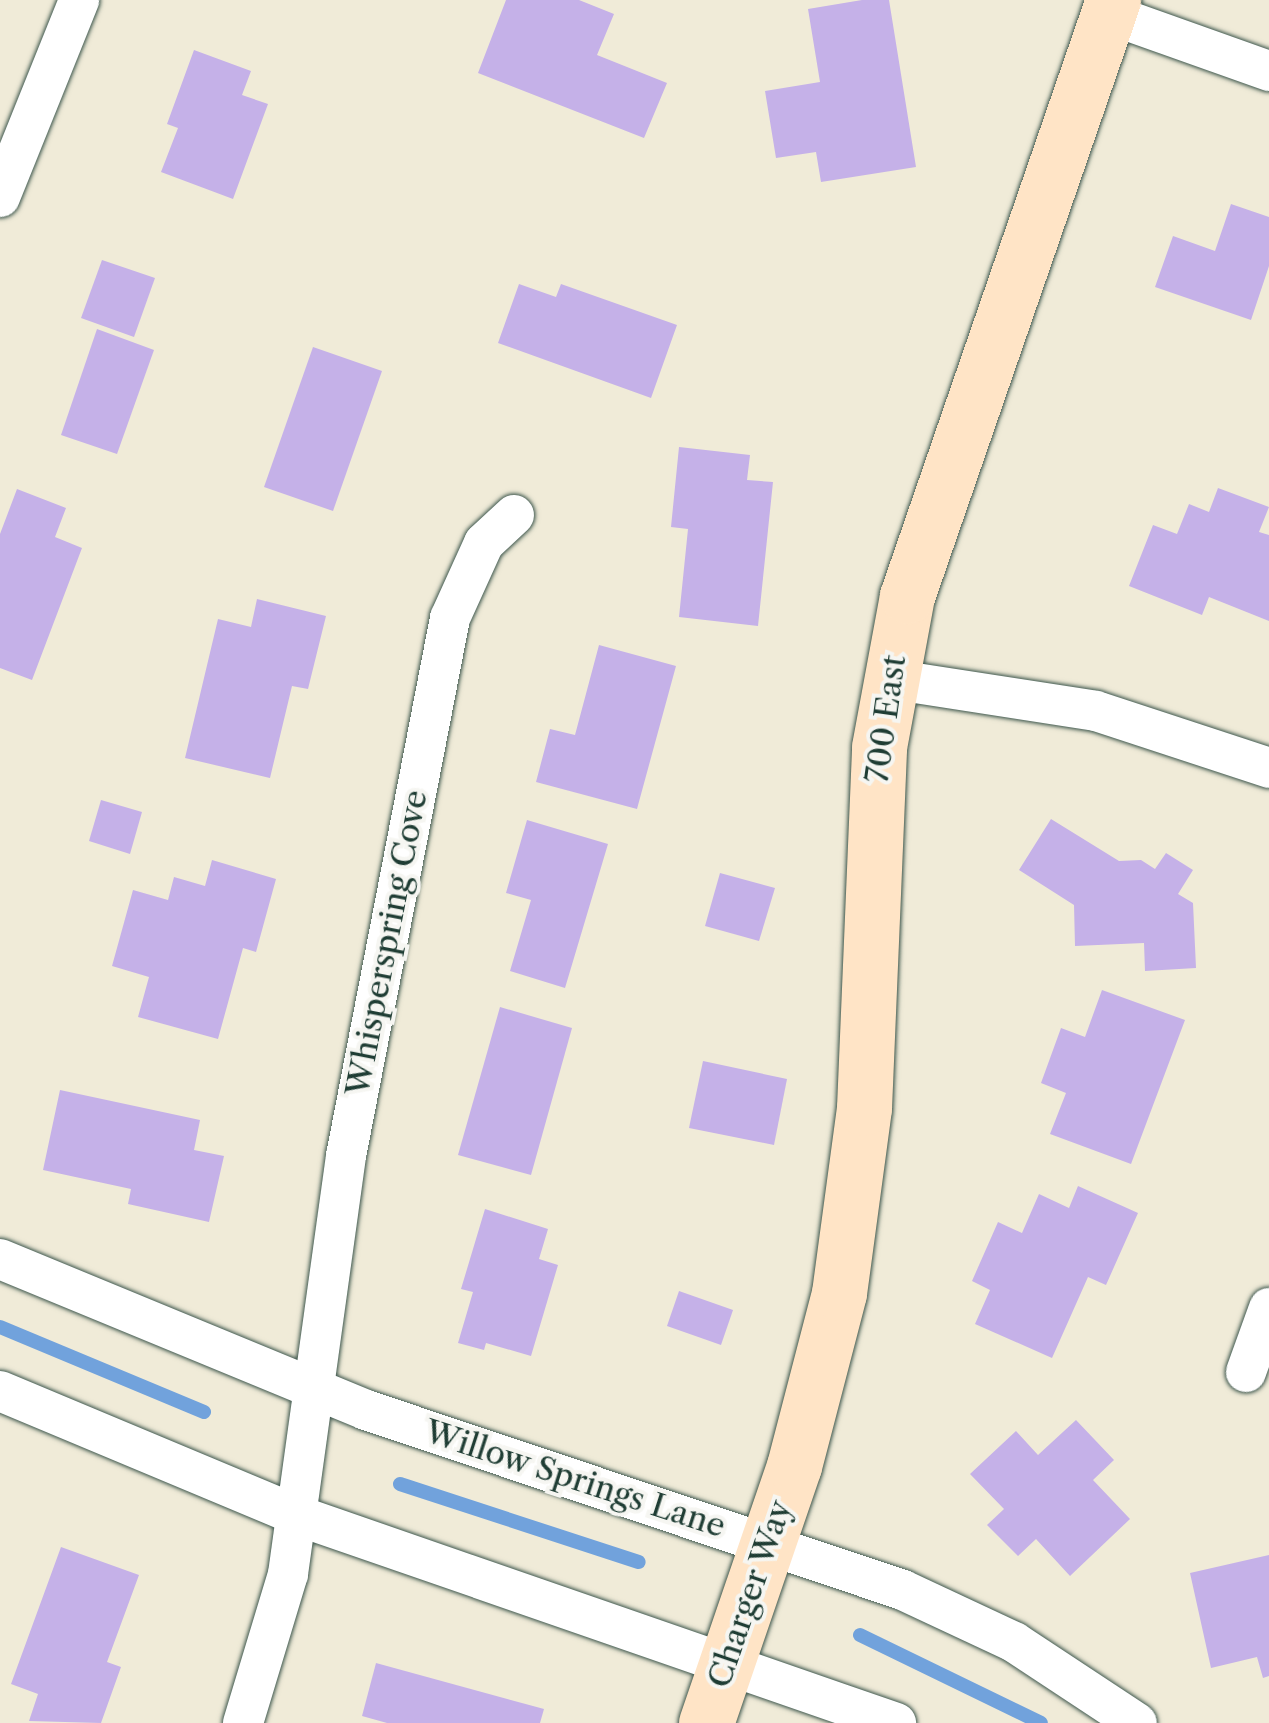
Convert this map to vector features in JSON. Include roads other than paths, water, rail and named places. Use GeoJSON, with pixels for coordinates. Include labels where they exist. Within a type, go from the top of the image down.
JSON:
{"type":"FeatureCollection","features":[{"type":"Feature","properties":{"kind":"street"},"geometry":{"type":"LineString","coordinates":[[0,197],[79,0]]}},
{"type":"Feature","properties":{"kind":"street"},"geometry":{"type":"LineString","coordinates":[[1111,7],[1269,71]]}},
{"type":"Feature","properties":{"kind":"street","name":"700 East"},"geometry":{"type":"LineString","coordinates":[[794,1466],[840,1293],[854,1205],[864,1108],[872,831],[890,680],[926,530],[1111,7]]}},
{"type":"Feature","properties":{"kind":"street","name":"Whisperspring Cove"},"geometry":{"type":"LineString","coordinates":[[243,1723],[299,1516],[346,1156],[450,618],[484,543],[514,516]]}},
{"type":"Feature","properties":{"kind":"street"},"geometry":{"type":"LineString","coordinates":[[890,680],[1096,711],[1269,768]]}},
{"type":"Feature","properties":{"kind":"street","name":"Willow Springs Lane"},"geometry":{"type":"LineString","coordinates":[[0,1259],[317,1391],[770,1543],[959,1614],[1028,1651],[1137,1723]]}},
{"type":"Feature","properties":{"kind":"street"},"geometry":{"type":"LineString","coordinates":[[1246,1372],[1269,1308]]}},
{"type":"Feature","properties":{"kind":"street"},"geometry":{"type":"LineString","coordinates":[[0,1391],[299,1516],[727,1661],[896,1723]]}},
{"type":"Feature","properties":{"kind":"street","name":"Charger Way"},"geometry":{"type":"LineString","coordinates":[[706,1723],[794,1466]]}},
{"type":"Feature","properties":{"kind":"waterway"},"geometry":{"type":"LineString","coordinates":[[0,1327],[204,1412]]}},
{"type":"Feature","properties":{"kind":"waterway"},"geometry":{"type":"LineString","coordinates":[[400,1484],[639,1562]]}},
{"type":"Feature","properties":{"kind":"waterway"},"geometry":{"type":"LineString","coordinates":[[860,1635],[1041,1723]]}}]}
